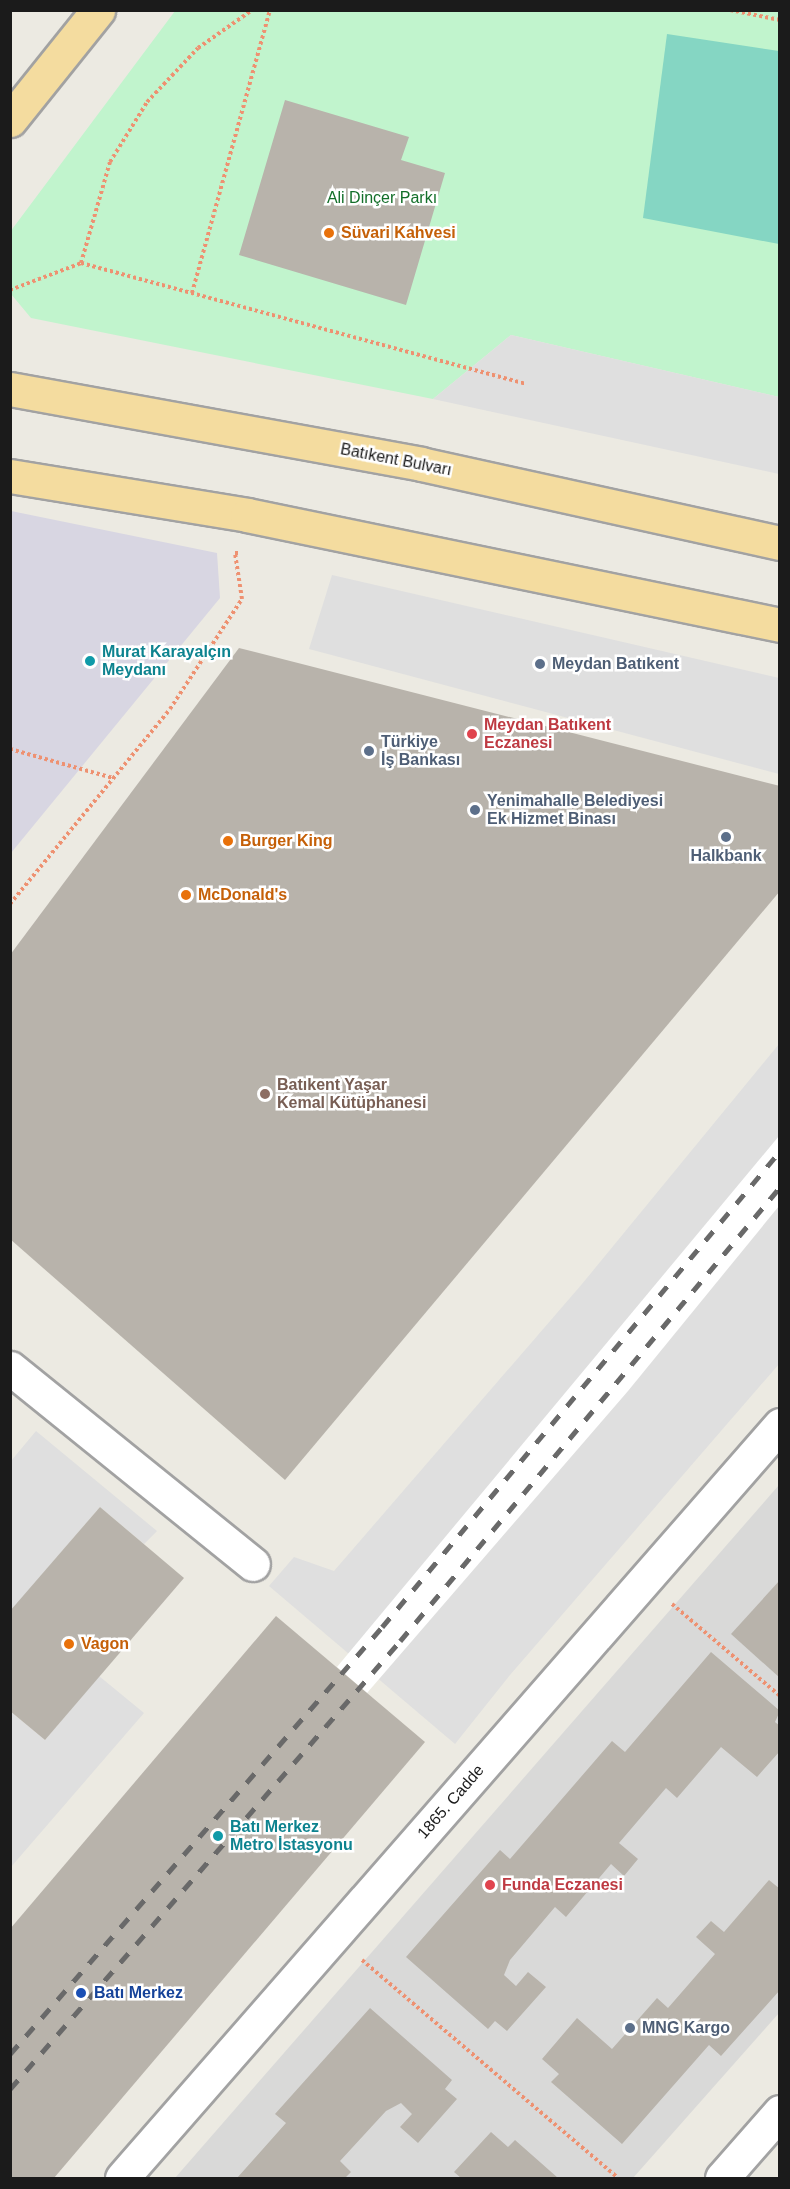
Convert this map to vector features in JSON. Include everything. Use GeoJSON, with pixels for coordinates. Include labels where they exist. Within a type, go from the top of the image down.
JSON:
{"type":"FeatureCollection","features":[{"type":"Feature","properties":{"kind":"main road"},"geometry":{"type":"LineString","coordinates":[[10,120],[98,10]]}},
{"type":"Feature","properties":{"kind":"main road","name":"Batıkent Bulvarı"},"geometry":{"type":"LineString","coordinates":[[10,389],[421,464],[780,543]]}},
{"type":"Feature","properties":{"kind":"main road"},"geometry":{"type":"LineString","coordinates":[[10,476],[247,515],[780,625]]}},
{"type":"Feature","properties":{"kind":"street"},"geometry":{"type":"LineString","coordinates":[[10,1368],[253,1564]]}},
{"type":"Feature","properties":{"kind":"street","name":"1865. Cadde"},"geometry":{"type":"LineString","coordinates":[[122,2178],[780,1425]]}},
{"type":"Feature","properties":{"kind":"street"},"geometry":{"type":"LineString","coordinates":[[722,2178],[780,2112]]}},
{"type":"Feature","properties":{"kind":"path"},"geometry":{"type":"LineString","coordinates":[[81,263],[110,162],[147,102],[198,48],[252,10]]}},
{"type":"Feature","properties":{"kind":"path"},"geometry":{"type":"LineString","coordinates":[[192,293],[270,10]]}},
{"type":"Feature","properties":{"kind":"path"},"geometry":{"type":"LineString","coordinates":[[730,10],[780,20]]}},
{"type":"Feature","properties":{"kind":"path"},"geometry":{"type":"LineString","coordinates":[[10,290],[81,263],[525,384]]}},
{"type":"Feature","properties":{"kind":"path"},"geometry":{"type":"LineString","coordinates":[[10,904],[170,709],[242,598],[235,554],[247,552]]}},
{"type":"Feature","properties":{"kind":"path"},"geometry":{"type":"LineString","coordinates":[[10,748],[113,778]]}},
{"type":"Feature","properties":{"kind":"path"},"geometry":{"type":"LineString","coordinates":[[645,1580],[780,1696]]}},
{"type":"Feature","properties":{"kind":"path"},"geometry":{"type":"LineString","coordinates":[[334,1936],[618,2178]]}},
{"type":"Feature","properties":{"kind":"shaded area"},"geometry":{"type":"Polygon","coordinates":[[[667,34],[779,51],[779,244],[643,218],[667,34]]]}},
{"type":"Feature","properties":{"kind":"shaded area"},"geometry":{"type":"Polygon","coordinates":[[[511,335],[779,397],[779,474],[433,399],[511,335]]]}},
{"type":"Feature","properties":{"kind":"shaded area","name":"Murat Karayalçın Meydanı"},"geometry":{"type":"Polygon","coordinates":[[[11,511],[217,553],[220,598],[11,853],[11,511]]]}},
{"type":"Feature","properties":{"kind":"shaded area","name":"Meydan Batıkent"},"geometry":{"type":"Polygon","coordinates":[[[332,575],[779,678],[779,774],[309,649],[332,575]]]}},
{"type":"Feature","properties":{"kind":"shaded area"},"geometry":{"type":"Polygon","coordinates":[[[779,1044],[779,1364],[510,1675],[455,1744],[269,1586],[294,1557],[334,1571],[582,1284],[779,1044]]]}},
{"type":"Feature","properties":{"kind":"shaded area"},"geometry":{"type":"Polygon","coordinates":[[[36,1431],[157,1531],[144,1544],[100,1507],[11,1611],[11,1461],[36,1431]]]}},
{"type":"Feature","properties":{"kind":"shaded area"},"geometry":{"type":"Polygon","coordinates":[[[779,1485],[779,2013],[633,2178],[175,2178],[779,1485]]]}},
{"type":"Feature","properties":{"kind":"shaded area"},"geometry":{"type":"Polygon","coordinates":[[[99,1676],[144,1713],[11,1867],[10,1711],[45,1740],[99,1676]]]}},
{"type":"Feature","properties":{"kind":"green space","name":"Ali Dinçer Parkı"},"geometry":{"type":"Polygon","coordinates":[[[175,11],[779,11],[779,397],[511,335],[433,399],[31,318],[11,294],[10,232],[175,11]]]}},
{"type":"Feature","properties":{"kind":"pier"},"geometry":{"type":"Polygon","coordinates":[[[779,1136],[779,1206],[628,1391],[367,1693],[337,1667],[779,1136]]]}},
{"type":"Feature","properties":{"kind":"building"},"geometry":{"type":"Polygon","coordinates":[[[285,100],[409,137],[401,160],[445,173],[406,305],[239,255],[285,100]]]}},
{"type":"Feature","properties":{"kind":"building"},"geometry":{"type":"Polygon","coordinates":[[[239,648],[780,786],[780,891],[285,1480],[10,1239],[10,955],[239,648]]]}},
{"type":"Feature","properties":{"kind":"building","name":"Vagon"},"geometry":{"type":"Polygon","coordinates":[[[100,1507],[184,1578],[45,1740],[10,1711],[10,1611],[100,1507]]]}},
{"type":"Feature","properties":{"kind":"building"},"geometry":{"type":"Polygon","coordinates":[[[780,1580],[780,1678],[731,1634],[780,1580]]]}},
{"type":"Feature","properties":{"kind":"building","name":"Batı Merkez Metro İstasyonu"},"geometry":{"type":"Polygon","coordinates":[[[276,1616],[425,1742],[54,2178],[10,2178],[10,1929],[276,1616]]]}},
{"type":"Feature","properties":{"kind":"building"},"geometry":{"type":"Polygon","coordinates":[[[711,1652],[780,1711],[775,1722],[780,1726],[780,1751],[757,1777],[721,1747],[677,1798],[666,1788],[619,1843],[638,1859],[624,1876],[611,1864],[566,1917],[555,1907],[510,1960],[504,1975],[516,1986],[528,1972],[546,1987],[507,2031],[495,2021],[488,2029],[406,1957],[500,1850],[510,1859],[612,1741],[625,1752],[711,1652]]]}},
{"type":"Feature","properties":{"kind":"building"},"geometry":{"type":"Polygon","coordinates":[[[769,1880],[780,1889],[780,1990],[721,2056],[709,2045],[622,2144],[551,2082],[559,2074],[542,2059],[577,2018],[612,2049],[657,1998],[668,2008],[715,1954],[696,1937],[711,1921],[724,1932],[769,1880]]]}},
{"type":"Feature","properties":{"kind":"building"},"geometry":{"type":"Polygon","coordinates":[[[370,2008],[452,2080],[445,2089],[457,2099],[418,2143],[400,2127],[412,2114],[401,2103],[386,2111],[340,2161],[351,2172],[345,2178],[237,2178],[286,2123],[275,2114],[370,2008]]]}},
{"type":"Feature","properties":{"kind":"building"},"geometry":{"type":"Polygon","coordinates":[[[491,2132],[508,2147],[515,2140],[558,2178],[461,2178],[454,2172],[491,2132]]]}},
{"type":"Feature","properties":{"kind":"railway"},"geometry":{"type":"LineString","coordinates":[[10,2054],[382,1627],[780,1151]]}},
{"type":"Feature","properties":{"kind":"railway"},"geometry":{"type":"LineString","coordinates":[[10,2089],[400,1641],[780,1187]]}},
{"type":"Feature","properties":{"kind":"place","name":"Süvari Kahvesi"},"geometry":{"type":"Point","coordinates":[329,233]}},
{"type":"Feature","properties":{"kind":"place","name":"Murat Karayalçın Meydanı"},"geometry":{"type":"Point","coordinates":[90,661]}},
{"type":"Feature","properties":{"kind":"place","name":"Meydan Batıkent"},"geometry":{"type":"Point","coordinates":[540,664]}},
{"type":"Feature","properties":{"kind":"place","name":"Meydan Batıkent Eczanesi"},"geometry":{"type":"Point","coordinates":[472,734]}},
{"type":"Feature","properties":{"kind":"place","name":"Türkiye İş Bankası"},"geometry":{"type":"Point","coordinates":[369,751]}},
{"type":"Feature","properties":{"kind":"place","name":"Yenimahalle Belediyesi Ek Hizmet Binası"},"geometry":{"type":"Point","coordinates":[475,810]}},
{"type":"Feature","properties":{"kind":"place","name":"Halkbank"},"geometry":{"type":"Point","coordinates":[726,837]}},
{"type":"Feature","properties":{"kind":"place","name":"Burger King"},"geometry":{"type":"Point","coordinates":[228,841]}},
{"type":"Feature","properties":{"kind":"place","name":"McDonald's"},"geometry":{"type":"Point","coordinates":[186,895]}},
{"type":"Feature","properties":{"kind":"place","name":"Batıkent Yaşar Kemal Kütüphanesi"},"geometry":{"type":"Point","coordinates":[265,1094]}},
{"type":"Feature","properties":{"kind":"place","name":"Vagon"},"geometry":{"type":"Point","coordinates":[69,1644]}},
{"type":"Feature","properties":{"kind":"place","name":"Batı Merkez Metro İstasyonu"},"geometry":{"type":"Point","coordinates":[218,1836]}},
{"type":"Feature","properties":{"kind":"place","name":"Funda Eczanesi"},"geometry":{"type":"Point","coordinates":[490,1885]}},
{"type":"Feature","properties":{"kind":"place","name":"Batı Merkez"},"geometry":{"type":"Point","coordinates":[81,1993]}},
{"type":"Feature","properties":{"kind":"place","name":"MNG Kargo"},"geometry":{"type":"Point","coordinates":[630,2028]}}]}
